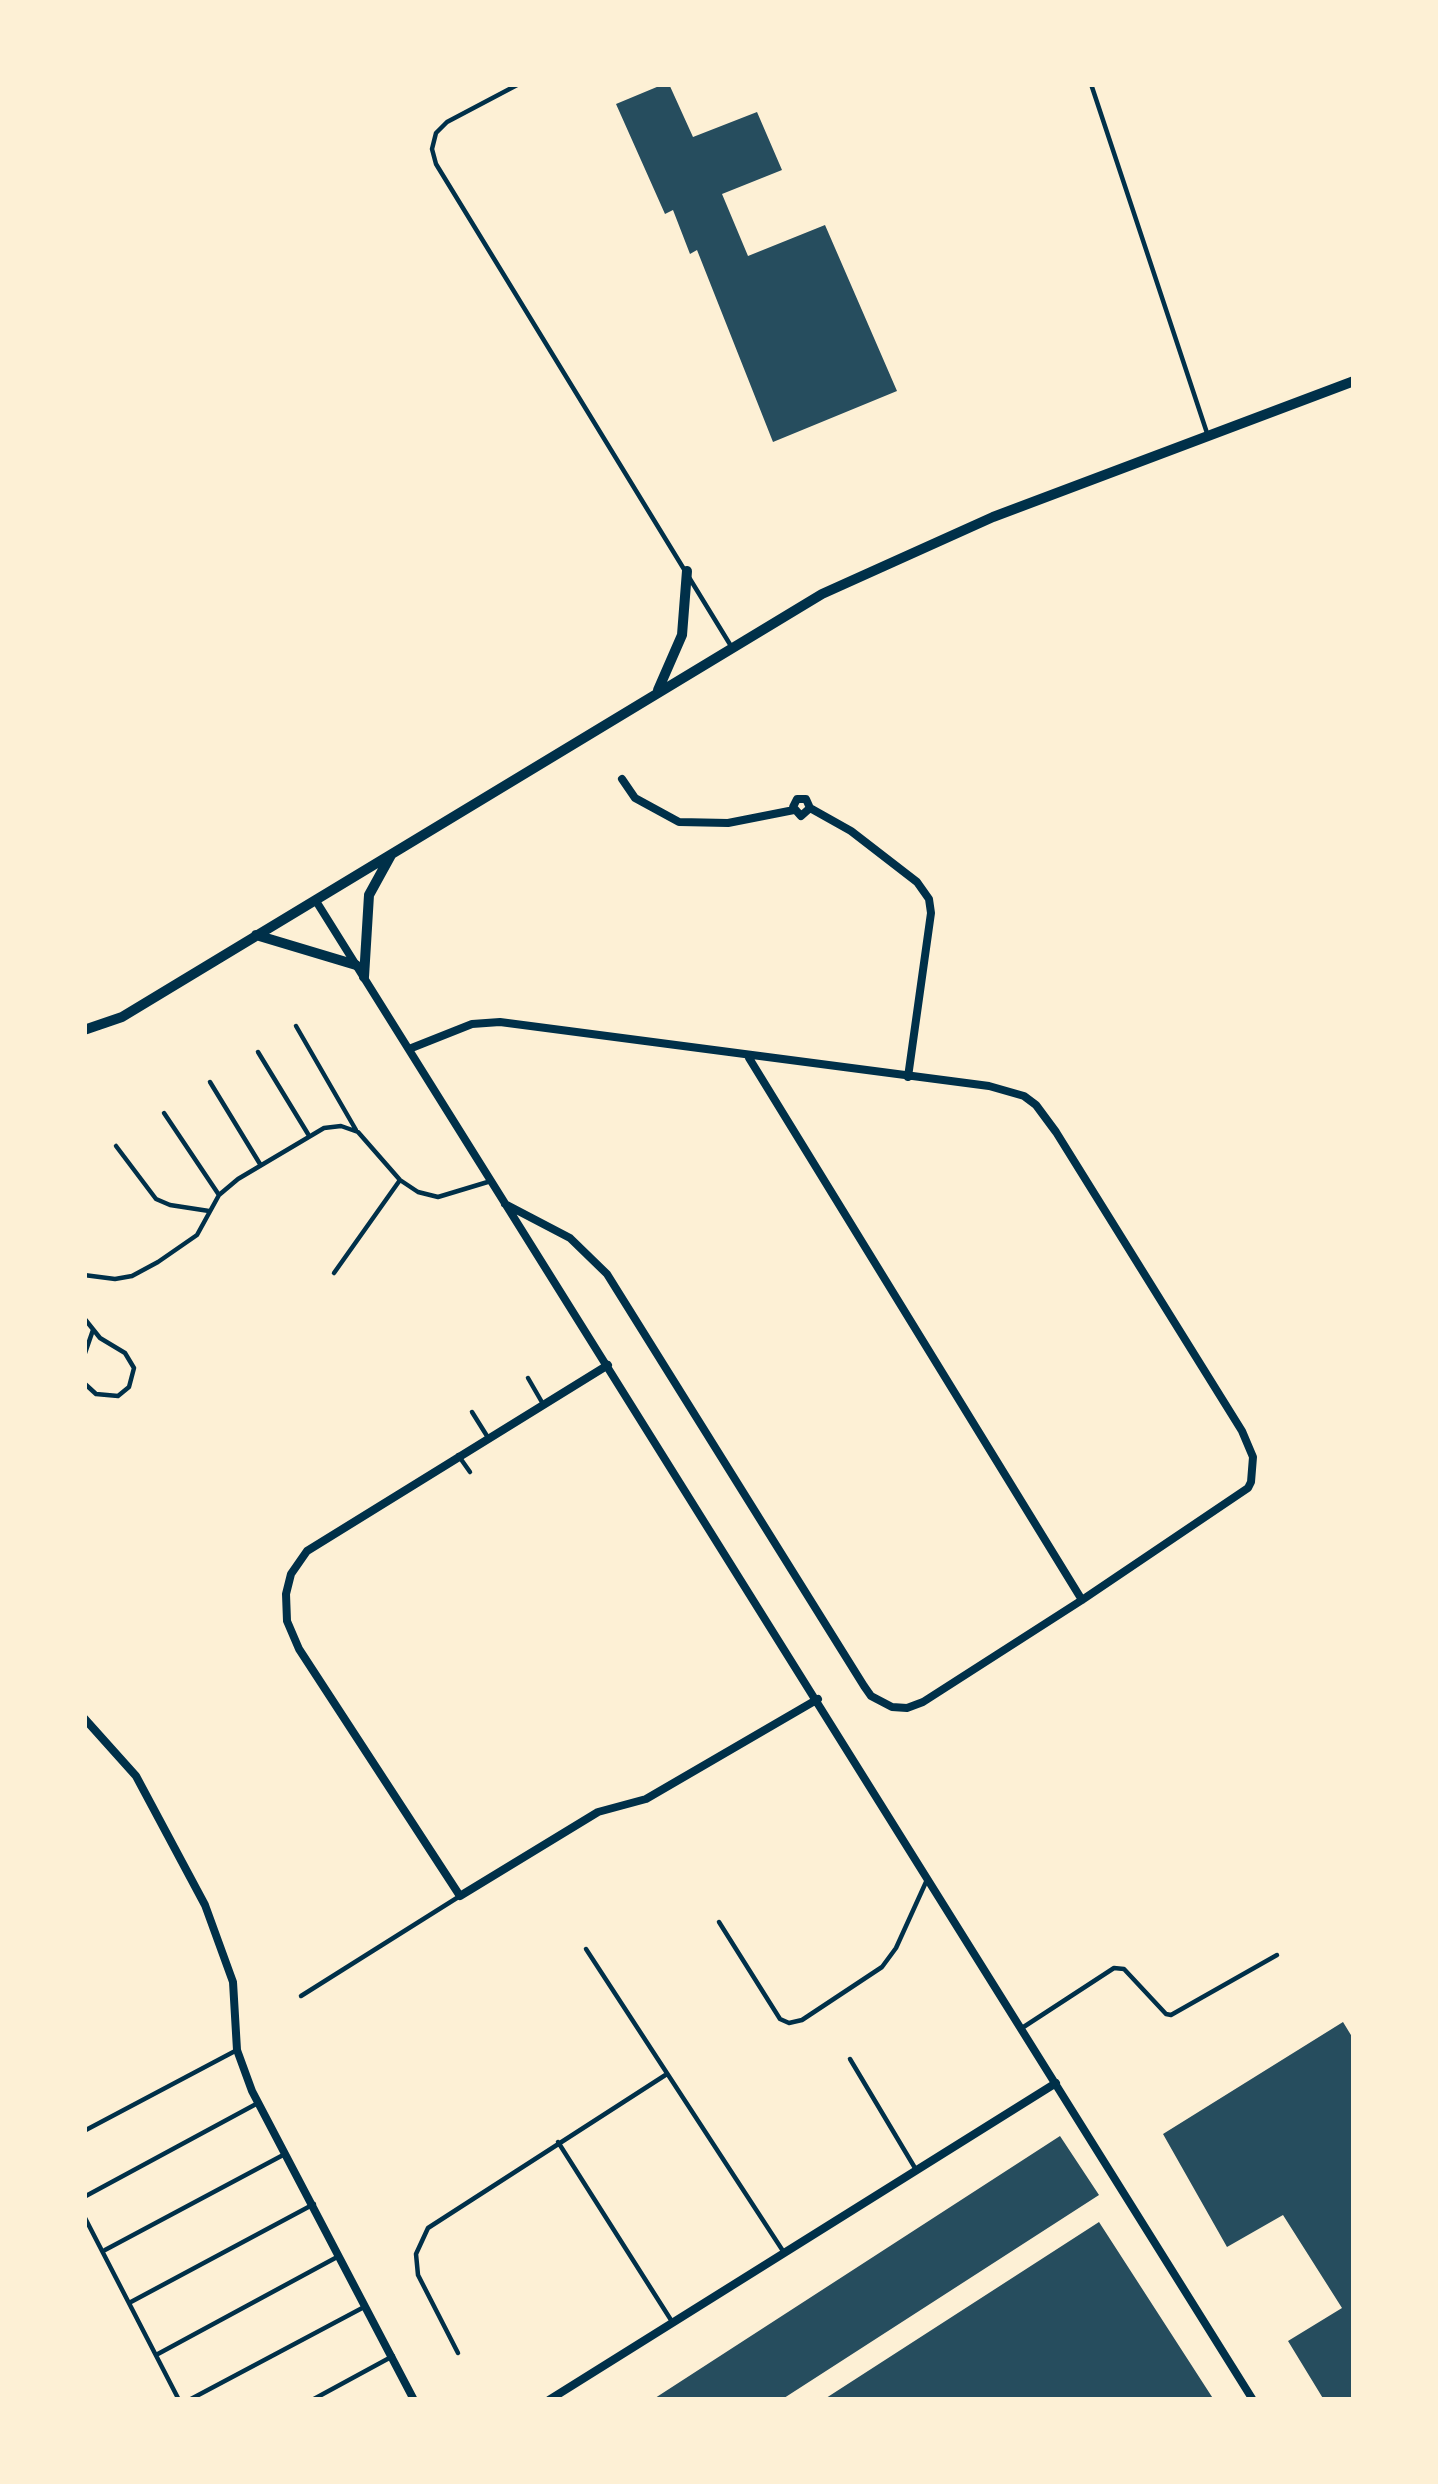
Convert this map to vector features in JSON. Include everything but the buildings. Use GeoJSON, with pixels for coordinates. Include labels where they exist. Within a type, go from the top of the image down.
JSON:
{"type":"FeatureCollection","features":[{"type":"Feature","properties":{"kind":"street"},"geometry":{"type":"LineString","coordinates":[[84,1030],[122,1017],[731,646],[837,587],[993,517],[1354,381]]}},
{"type":"Feature","properties":{"kind":"street"},"geometry":{"type":"LineString","coordinates":[[656,693],[682,635],[687,572]]}},
{"type":"Feature","properties":{"kind":"street"},"geometry":{"type":"LineString","coordinates":[[622,779],[635,798],[679,822],[728,823],[794,810],[805,815],[811,808],[871,845],[917,882],[929,899],[931,913],[908,1077]]}},
{"type":"Feature","properties":{"kind":"street"},"geometry":{"type":"LineString","coordinates":[[364,977],[370,896],[392,852]]}},
{"type":"Feature","properties":{"kind":"street"},"geometry":{"type":"LineString","coordinates":[[316,901],[1253,2400]]}},
{"type":"Feature","properties":{"kind":"street"},"geometry":{"type":"LineString","coordinates":[[255,934],[356,965]]}},
{"type":"Feature","properties":{"kind":"street"},"geometry":{"type":"LineString","coordinates":[[409,1049],[485,1021],[1009,1090],[1036,1105],[1250,1445],[1253,1475],[1248,1488],[923,1702],[907,1708],[871,1696],[608,1274],[570,1238],[506,1204]]}},
{"type":"Feature","properties":{"kind":"street"},"geometry":{"type":"LineString","coordinates":[[748,1056],[1082,1600]]}},
{"type":"Feature","properties":{"kind":"street"},"geometry":{"type":"LineString","coordinates":[[608,1365],[307,1551],[291,1574],[285,1611],[299,1649],[460,1896],[598,1811],[646,1799],[818,1699]]}},
{"type":"Feature","properties":{"kind":"street"},"geometry":{"type":"LineString","coordinates":[[86,1724],[136,1777],[205,1905],[233,1982],[237,2050],[258,2103],[414,2400]]}},
{"type":"Feature","properties":{"kind":"street"},"geometry":{"type":"LineString","coordinates":[[549,2400],[1056,2083]]}},
{"type":"Feature","properties":{"kind":"lane"},"geometry":{"type":"LineString","coordinates":[[519,84],[447,122],[436,133],[432,149],[436,164],[731,646]]}},
{"type":"Feature","properties":{"kind":"lane"},"geometry":{"type":"LineString","coordinates":[[1091,84],[1208,436]]}},
{"type":"Feature","properties":{"kind":"lane"},"geometry":{"type":"LineString","coordinates":[[296,1026],[358,1132],[400,1180],[418,1192],[439,1197],[491,1181]]}},
{"type":"Feature","properties":{"kind":"lane"},"geometry":{"type":"LineString","coordinates":[[258,1052],[309,1135]]}},
{"type":"Feature","properties":{"kind":"lane"},"geometry":{"type":"LineString","coordinates":[[210,1082],[261,1165]]}},
{"type":"Feature","properties":{"kind":"lane"},"geometry":{"type":"LineString","coordinates":[[164,1113],[219,1196]]}},
{"type":"Feature","properties":{"kind":"lane"},"geometry":{"type":"LineString","coordinates":[[84,1276],[132,1276],[197,1235],[219,1196],[261,1165],[309,1135],[341,1126],[358,1132]]}},
{"type":"Feature","properties":{"kind":"lane"},"geometry":{"type":"LineString","coordinates":[[116,1146],[157,1198],[170,1205],[212,1211]]}},
{"type":"Feature","properties":{"kind":"lane"},"geometry":{"type":"LineString","coordinates":[[334,1273],[400,1180]]}},
{"type":"Feature","properties":{"kind":"lane"},"geometry":{"type":"LineString","coordinates":[[84,1318],[134,1368],[129,1387],[118,1396],[96,1394],[84,1383]]}},
{"type":"Feature","properties":{"kind":"lane"},"geometry":{"type":"LineString","coordinates":[[84,1355],[93,1330]]}},
{"type":"Feature","properties":{"kind":"lane"},"geometry":{"type":"LineString","coordinates":[[529,1378],[543,1403]]}},
{"type":"Feature","properties":{"kind":"lane"},"geometry":{"type":"LineString","coordinates":[[472,1412],[487,1436]]}},
{"type":"Feature","properties":{"kind":"lane"},"geometry":{"type":"LineString","coordinates":[[458,1455],[470,1472]]}},
{"type":"Feature","properties":{"kind":"lane"},"geometry":{"type":"LineString","coordinates":[[719,1922],[772,2009],[789,2023],[802,2020],[882,1967],[896,1948],[928,1877]]}},
{"type":"Feature","properties":{"kind":"lane"},"geometry":{"type":"LineString","coordinates":[[301,1996],[460,1896]]}},
{"type":"Feature","properties":{"kind":"lane"},"geometry":{"type":"LineString","coordinates":[[586,1949],[784,2253]]}},
{"type":"Feature","properties":{"kind":"lane"},"geometry":{"type":"LineString","coordinates":[[1022,2028],[1114,1968],[1124,1969],[1171,2015],[1277,1955]]}},
{"type":"Feature","properties":{"kind":"lane"},"geometry":{"type":"LineString","coordinates":[[84,2132],[237,2050]]}},
{"type":"Feature","properties":{"kind":"lane"},"geometry":{"type":"LineString","coordinates":[[850,2060],[916,2170]]}},
{"type":"Feature","properties":{"kind":"lane"},"geometry":{"type":"LineString","coordinates":[[458,2353],[418,2276],[416,2254],[428,2228],[668,2074]]}},
{"type":"Feature","properties":{"kind":"lane"},"geometry":{"type":"LineString","coordinates":[[84,2197],[258,2103]]}},
{"type":"Feature","properties":{"kind":"lane"},"geometry":{"type":"LineString","coordinates":[[558,2142],[673,2324]]}},
{"type":"Feature","properties":{"kind":"lane"},"geometry":{"type":"LineString","coordinates":[[102,2252],[285,2154]]}},
{"type":"Feature","properties":{"kind":"lane"},"geometry":{"type":"LineString","coordinates":[[129,2303],[314,2204]]}},
{"type":"Feature","properties":{"kind":"lane"},"geometry":{"type":"LineString","coordinates":[[84,2216],[179,2400]]}},
{"type":"Feature","properties":{"kind":"lane"},"geometry":{"type":"LineString","coordinates":[[156,2355],[339,2256]]}},
{"type":"Feature","properties":{"kind":"lane"},"geometry":{"type":"LineString","coordinates":[[189,2400],[366,2306]]}},
{"type":"Feature","properties":{"kind":"lane"},"geometry":{"type":"LineString","coordinates":[[312,2400],[393,2356]]}}]}
